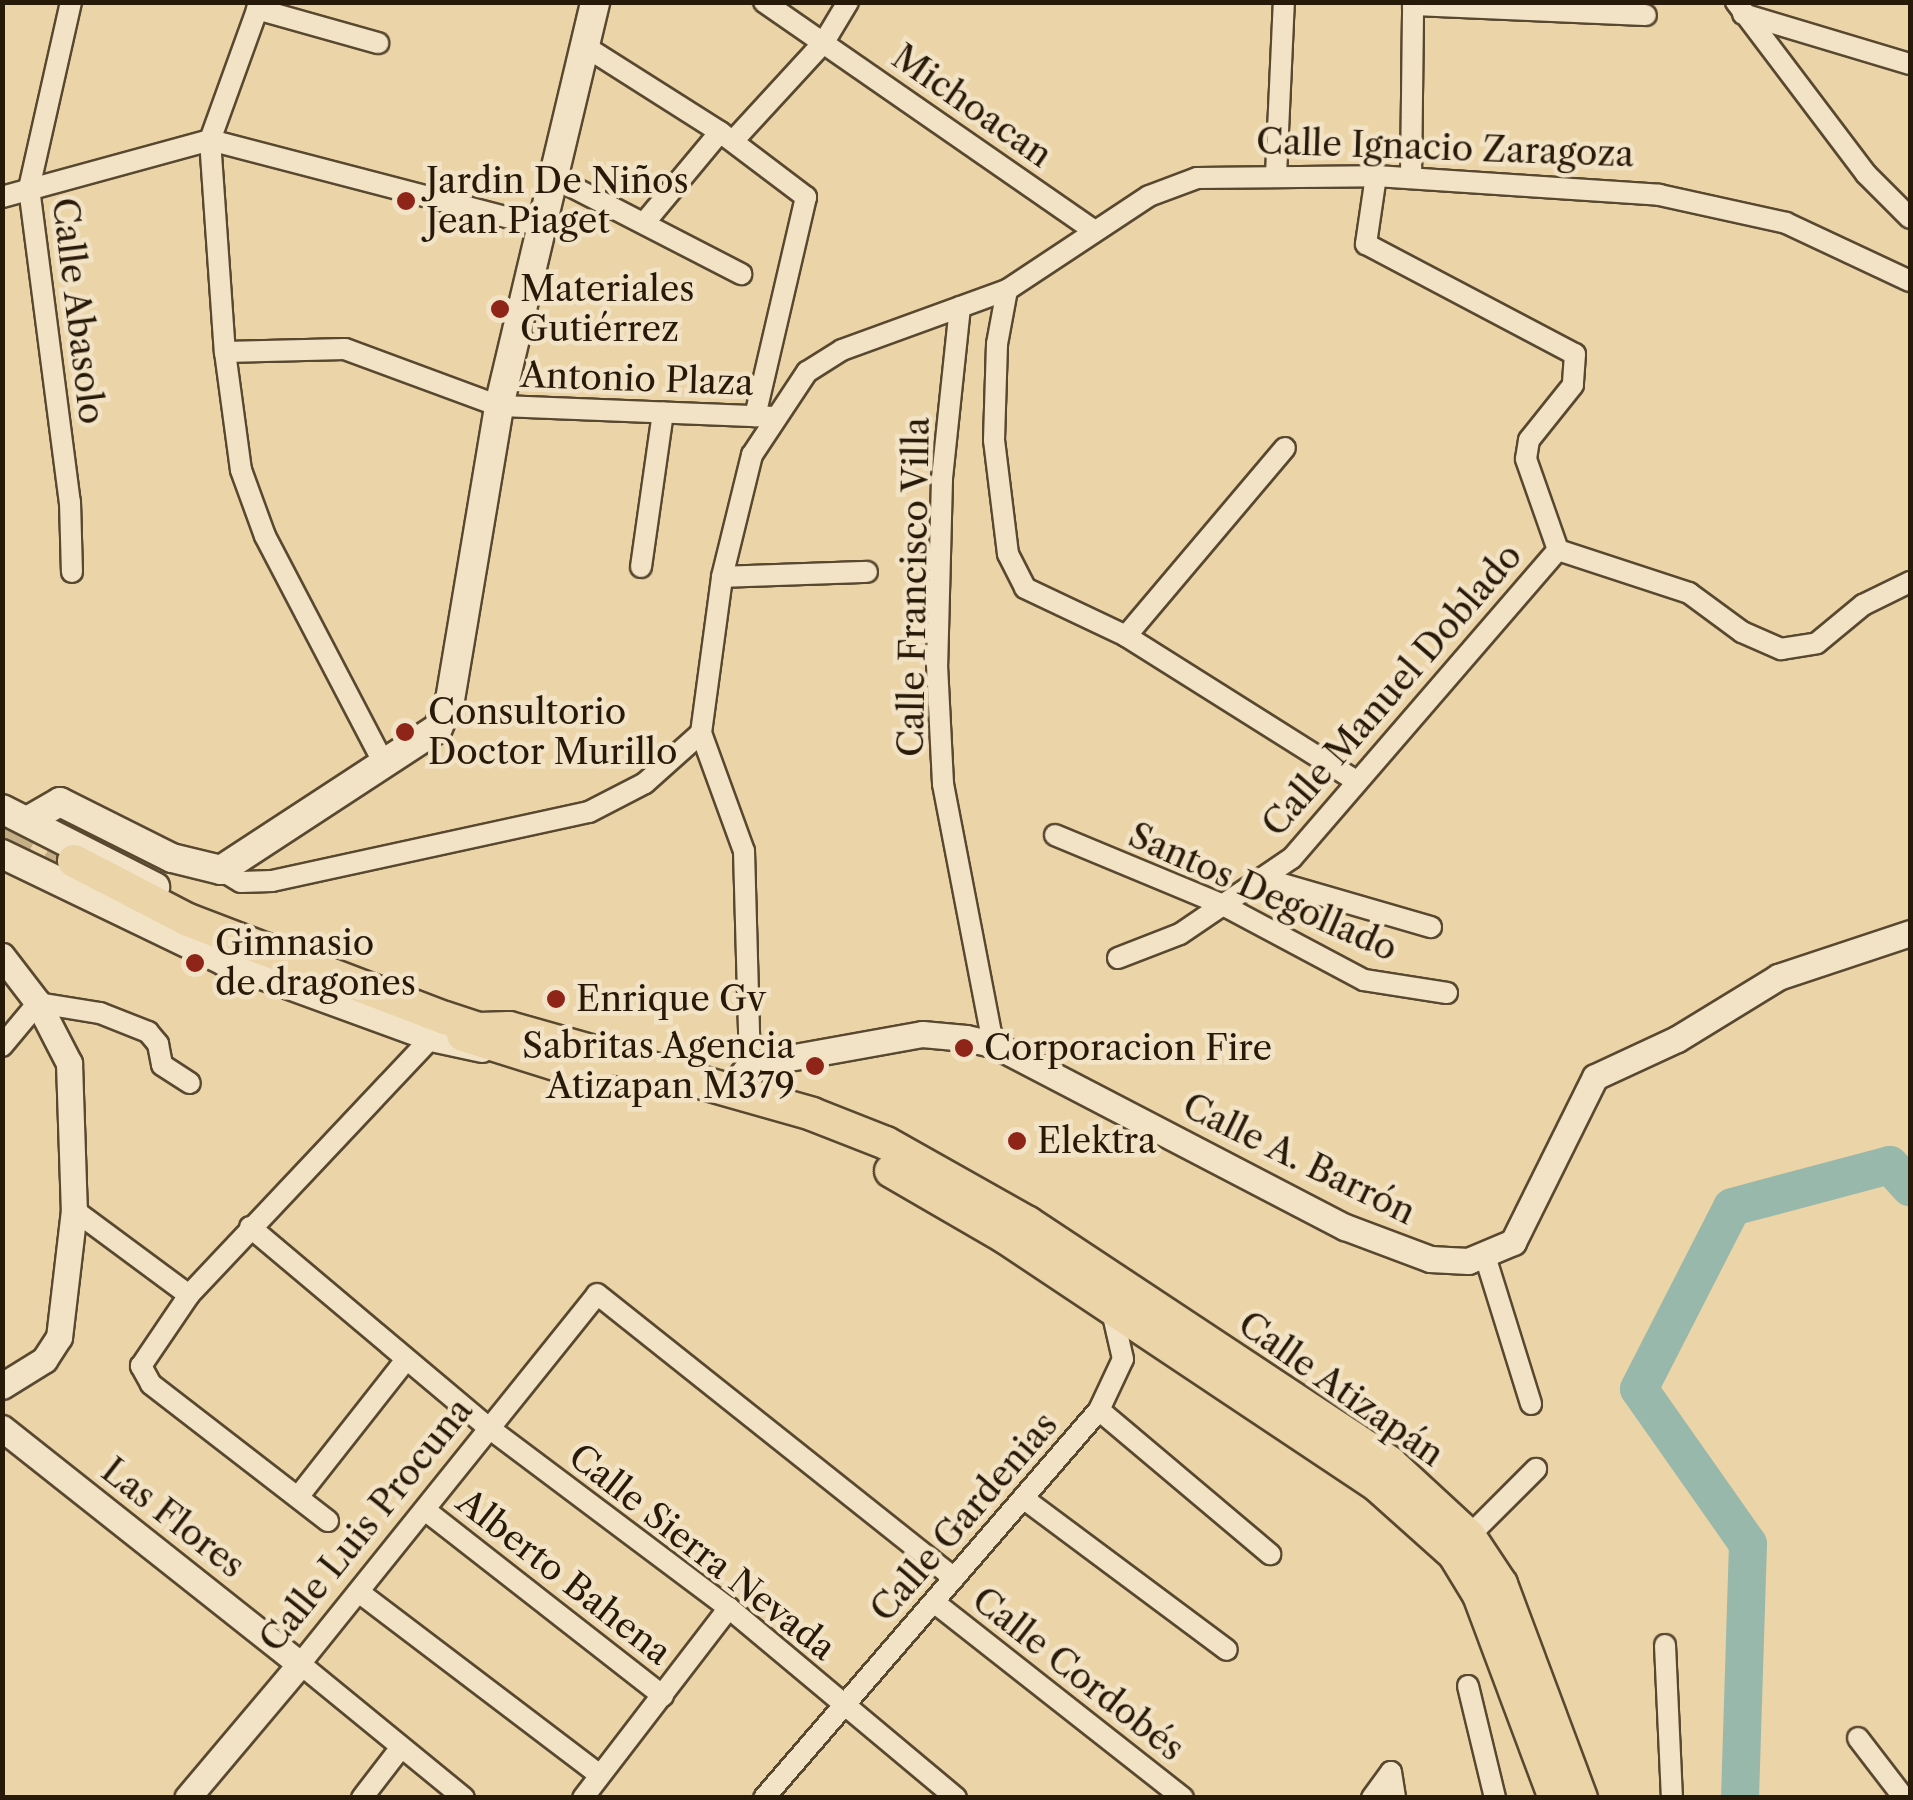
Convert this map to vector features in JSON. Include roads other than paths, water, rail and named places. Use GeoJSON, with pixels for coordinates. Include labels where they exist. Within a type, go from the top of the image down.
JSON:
{"type":"FeatureCollection","features":[{"type":"Feature","properties":{"kind":"main road"},"geometry":{"type":"LineString","coordinates":[[11,817],[60,802],[172,858],[222,870],[429,738],[446,716],[499,406],[596,2]]}},
{"type":"Feature","properties":{"kind":"main road"},"geometry":{"type":"LineString","coordinates":[[11,817],[36,873]]}},
{"type":"Feature","properties":{"kind":"main road"},"geometry":{"type":"LineString","coordinates":[[11,817],[288,947],[508,1041]]}},
{"type":"Feature","properties":{"kind":"main road"},"geometry":{"type":"LineString","coordinates":[[2,854],[224,961],[432,1037],[508,1041],[741,1076],[886,1143],[1028,1223],[1118,1297]]}},
{"type":"Feature","properties":{"kind":"main road"},"geometry":{"type":"LineString","coordinates":[[73,867],[279,971],[720,1105],[870,1158],[1118,1297]]}},
{"type":"Feature","properties":{"kind":"main road","name":"Calle Atizapán"},"geometry":{"type":"LineString","coordinates":[[1118,1297],[1390,1463],[1469,1536],[1501,1584],[1581,1798]]}},
{"type":"Feature","properties":{"kind":"main road","name":"Calle Atizapán"},"geometry":{"type":"LineString","coordinates":[[1118,1297],[1378,1486],[1454,1554],[1479,1595],[1555,1798]]}},
{"type":"Feature","properties":{"kind":"street","name":"Calle Abasolo"},"geometry":{"type":"LineString","coordinates":[[71,2],[29,188],[70,502],[72,572]]}},
{"type":"Feature","properties":{"kind":"street","name":"Michoacan"},"geometry":{"type":"LineString","coordinates":[[764,2],[1094,230]]}},
{"type":"Feature","properties":{"kind":"street"},"geometry":{"type":"LineString","coordinates":[[646,222],[726,136],[824,42],[848,2]]}},
{"type":"Feature","properties":{"kind":"street"},"geometry":{"type":"LineString","coordinates":[[1276,175],[1284,2]]}},
{"type":"Feature","properties":{"kind":"street"},"geometry":{"type":"LineString","coordinates":[[1411,178],[1413,4],[1646,16]]}},
{"type":"Feature","properties":{"kind":"street"},"geometry":{"type":"LineString","coordinates":[[378,44],[259,6],[210,140],[225,352],[241,470],[265,536],[385,766]]}},
{"type":"Feature","properties":{"kind":"street"},"geometry":{"type":"LineString","coordinates":[[1739,8],[1910,64]]}},
{"type":"Feature","properties":{"kind":"street"},"geometry":{"type":"LineString","coordinates":[[1739,8],[1866,174],[1910,218]]}},
{"type":"Feature","properties":{"kind":"street"},"geometry":{"type":"LineString","coordinates":[[586,47],[802,188],[808,209],[780,295],[764,417]]}},
{"type":"Feature","properties":{"kind":"street"},"geometry":{"type":"LineString","coordinates":[[2,198],[210,140],[540,226]]}},
{"type":"Feature","properties":{"kind":"street"},"geometry":{"type":"LineString","coordinates":[[1376,176],[1366,244],[1575,354],[1573,385],[1529,440],[1526,459],[1558,550],[1689,593],[1770,646],[1817,642],[1864,606],[1910,582]]}},
{"type":"Feature","properties":{"kind":"street","name":"Calle Ignacio Zaragoza"},"geometry":{"type":"LineString","coordinates":[[702,734],[722,577],[764,417],[807,372],[842,350],[1007,290],[1149,196],[1197,178],[1376,176],[1659,195],[1786,223],[1910,281]]}},
{"type":"Feature","properties":{"kind":"street"},"geometry":{"type":"LineString","coordinates":[[553,178],[646,222],[741,274]]}},
{"type":"Feature","properties":{"kind":"street"},"geometry":{"type":"LineString","coordinates":[[1007,290],[997,344],[994,440],[1012,564],[1025,588],[1042,600],[1126,636],[1355,780]]}},
{"type":"Feature","properties":{"kind":"street","name":"Calle Francisco Villa"},"geometry":{"type":"LineString","coordinates":[[960,308],[942,479],[937,665],[943,784],[992,1044]]}},
{"type":"Feature","properties":{"kind":"street","name":"Antonio Plaza"},"geometry":{"type":"LineString","coordinates":[[225,352],[346,349],[499,406],[764,417]]}},
{"type":"Feature","properties":{"kind":"street"},"geometry":{"type":"LineString","coordinates":[[641,568],[663,414]]}},
{"type":"Feature","properties":{"kind":"street"},"geometry":{"type":"LineString","coordinates":[[1126,636],[1285,448]]}},
{"type":"Feature","properties":{"kind":"street","name":"Calle Manuel Doblado"},"geometry":{"type":"LineString","coordinates":[[1118,958],[1180,934],[1292,858],[1355,780],[1558,550]]}},
{"type":"Feature","properties":{"kind":"street"},"geometry":{"type":"LineString","coordinates":[[722,577],[867,572]]}},
{"type":"Feature","properties":{"kind":"street"},"geometry":{"type":"LineString","coordinates":[[222,870],[242,882],[272,881],[590,812],[645,783],[702,734],[744,851],[741,1076]]}},
{"type":"Feature","properties":{"kind":"street","name":"Santos Degollado"},"geometry":{"type":"LineString","coordinates":[[1055,834],[1221,904],[1364,980],[1447,993]]}},
{"type":"Feature","properties":{"kind":"street"},"geometry":{"type":"LineString","coordinates":[[1262,878],[1430,927]]}},
{"type":"Feature","properties":{"kind":"street"},"geometry":{"type":"LineString","coordinates":[[1531,1404],[1485,1256],[1513,1242],[1528,1219],[1576,1105],[1595,1077],[1677,1039],[1778,977],[1910,933]]}},
{"type":"Feature","properties":{"kind":"street"},"geometry":{"type":"LineString","coordinates":[[2,956],[38,1003],[73,1082],[74,1210],[60,1337],[44,1360],[2,1386]]}},
{"type":"Feature","properties":{"kind":"street"},"geometry":{"type":"LineString","coordinates":[[2,1046],[38,1003]]}},
{"type":"Feature","properties":{"kind":"street"},"geometry":{"type":"LineString","coordinates":[[38,1003],[138,1025],[158,1044],[162,1065],[190,1083]]}},
{"type":"Feature","properties":{"kind":"street","name":"Calle A. Barrón"},"geometry":{"type":"LineString","coordinates":[[741,1076],[922,1034],[992,1044],[1345,1226],[1430,1259],[1485,1256]]}},
{"type":"Feature","properties":{"kind":"street"},"geometry":{"type":"LineString","coordinates":[[328,1521],[144,1376],[148,1354],[189,1295],[432,1037]]}},
{"type":"Feature","properties":{"kind":"street"},"geometry":{"type":"LineString","coordinates":[[74,1210],[189,1295]]}},
{"type":"Feature","properties":{"kind":"street","name":"Calle Sierra Nevada"},"geometry":{"type":"LineString","coordinates":[[250,1227],[489,1428],[730,1608],[956,1798]]}},
{"type":"Feature","properties":{"kind":"street","name":"Calle Luis Procuna"},"geometry":{"type":"LineString","coordinates":[[187,1798],[360,1593],[597,1294],[954,1578]]}},
{"type":"Feature","properties":{"kind":"street","name":"Calle Gardenias"},"geometry":{"type":"LineString","coordinates":[[764,1798],[1099,1410],[1123,1359],[1118,1297]]}},
{"type":"Feature","properties":{"kind":"street"},"geometry":{"type":"LineString","coordinates":[[298,1498],[406,1360]]}},
{"type":"Feature","properties":{"kind":"street"},"geometry":{"type":"LineString","coordinates":[[1099,1410],[1270,1554]]}},
{"type":"Feature","properties":{"kind":"street","name":"Las Flores"},"geometry":{"type":"LineString","coordinates":[[2,1428],[300,1664]]}},
{"type":"Feature","properties":{"kind":"street"},"geometry":{"type":"LineString","coordinates":[[1469,1536],[1536,1470]]}},
{"type":"Feature","properties":{"kind":"street"},"geometry":{"type":"LineString","coordinates":[[1023,1498],[1227,1650]]}},
{"type":"Feature","properties":{"kind":"street","name":"Alberto Bahena"},"geometry":{"type":"LineString","coordinates":[[425,1510],[663,1696]]}},
{"type":"Feature","properties":{"kind":"street"},"geometry":{"type":"LineString","coordinates":[[360,1593],[600,1775]]}},
{"type":"Feature","properties":{"kind":"street","name":"Calle Cordobés"},"geometry":{"type":"LineString","coordinates":[[934,1602],[1182,1798]]}},
{"type":"Feature","properties":{"kind":"street"},"geometry":{"type":"LineString","coordinates":[[583,1798],[730,1608]]}},
{"type":"Feature","properties":{"kind":"street"},"geometry":{"type":"LineString","coordinates":[[1665,1646],[1672,1798]]}},
{"type":"Feature","properties":{"kind":"street"},"geometry":{"type":"LineString","coordinates":[[300,1664],[399,1750],[464,1798]]}},
{"type":"Feature","properties":{"kind":"street"},"geometry":{"type":"LineString","coordinates":[[1468,1686],[1495,1798]]}},
{"type":"Feature","properties":{"kind":"street"},"geometry":{"type":"LineString","coordinates":[[1858,1738],[1904,1798]]}},
{"type":"Feature","properties":{"kind":"street"},"geometry":{"type":"LineString","coordinates":[[362,1798],[399,1750]]}},
{"type":"Feature","properties":{"kind":"street"},"geometry":{"type":"LineString","coordinates":[[1372,1798],[1391,1772],[1395,1798]]}},
{"type":"Feature","properties":{"kind":"waterway"},"geometry":{"type":"LineString","coordinates":[[1740,1798],[1748,1544],[1639,1389],[1732,1207],[1890,1165],[1910,1187]]}},
{"type":"Feature","properties":{"kind":"tunnel"},"geometry":{"type":"LineString","coordinates":[[2,834],[72,872]]}},
{"type":"Feature","properties":{"kind":"place","name":"Jardin De Niños Jean Piaget"},"geometry":{"type":"Point","coordinates":[406,201]}},
{"type":"Feature","properties":{"kind":"place","name":"Materiales Gutiérrez"},"geometry":{"type":"Point","coordinates":[500,309]}},
{"type":"Feature","properties":{"kind":"place","name":"Consultorio Doctor Murillo"},"geometry":{"type":"Point","coordinates":[405,732]}},
{"type":"Feature","properties":{"kind":"place","name":"Gimnasio de dragones"},"geometry":{"type":"Point","coordinates":[195,963]}},
{"type":"Feature","properties":{"kind":"place","name":"Enrique Gv"},"geometry":{"type":"Point","coordinates":[556,999]}},
{"type":"Feature","properties":{"kind":"place","name":"Corporacion Fire"},"geometry":{"type":"Point","coordinates":[964,1048]}},
{"type":"Feature","properties":{"kind":"place","name":"Sabritas Agencia Atizapan M379"},"geometry":{"type":"Point","coordinates":[815,1066]}},
{"type":"Feature","properties":{"kind":"place","name":"Elektra"},"geometry":{"type":"Point","coordinates":[1017,1141]}}]}
